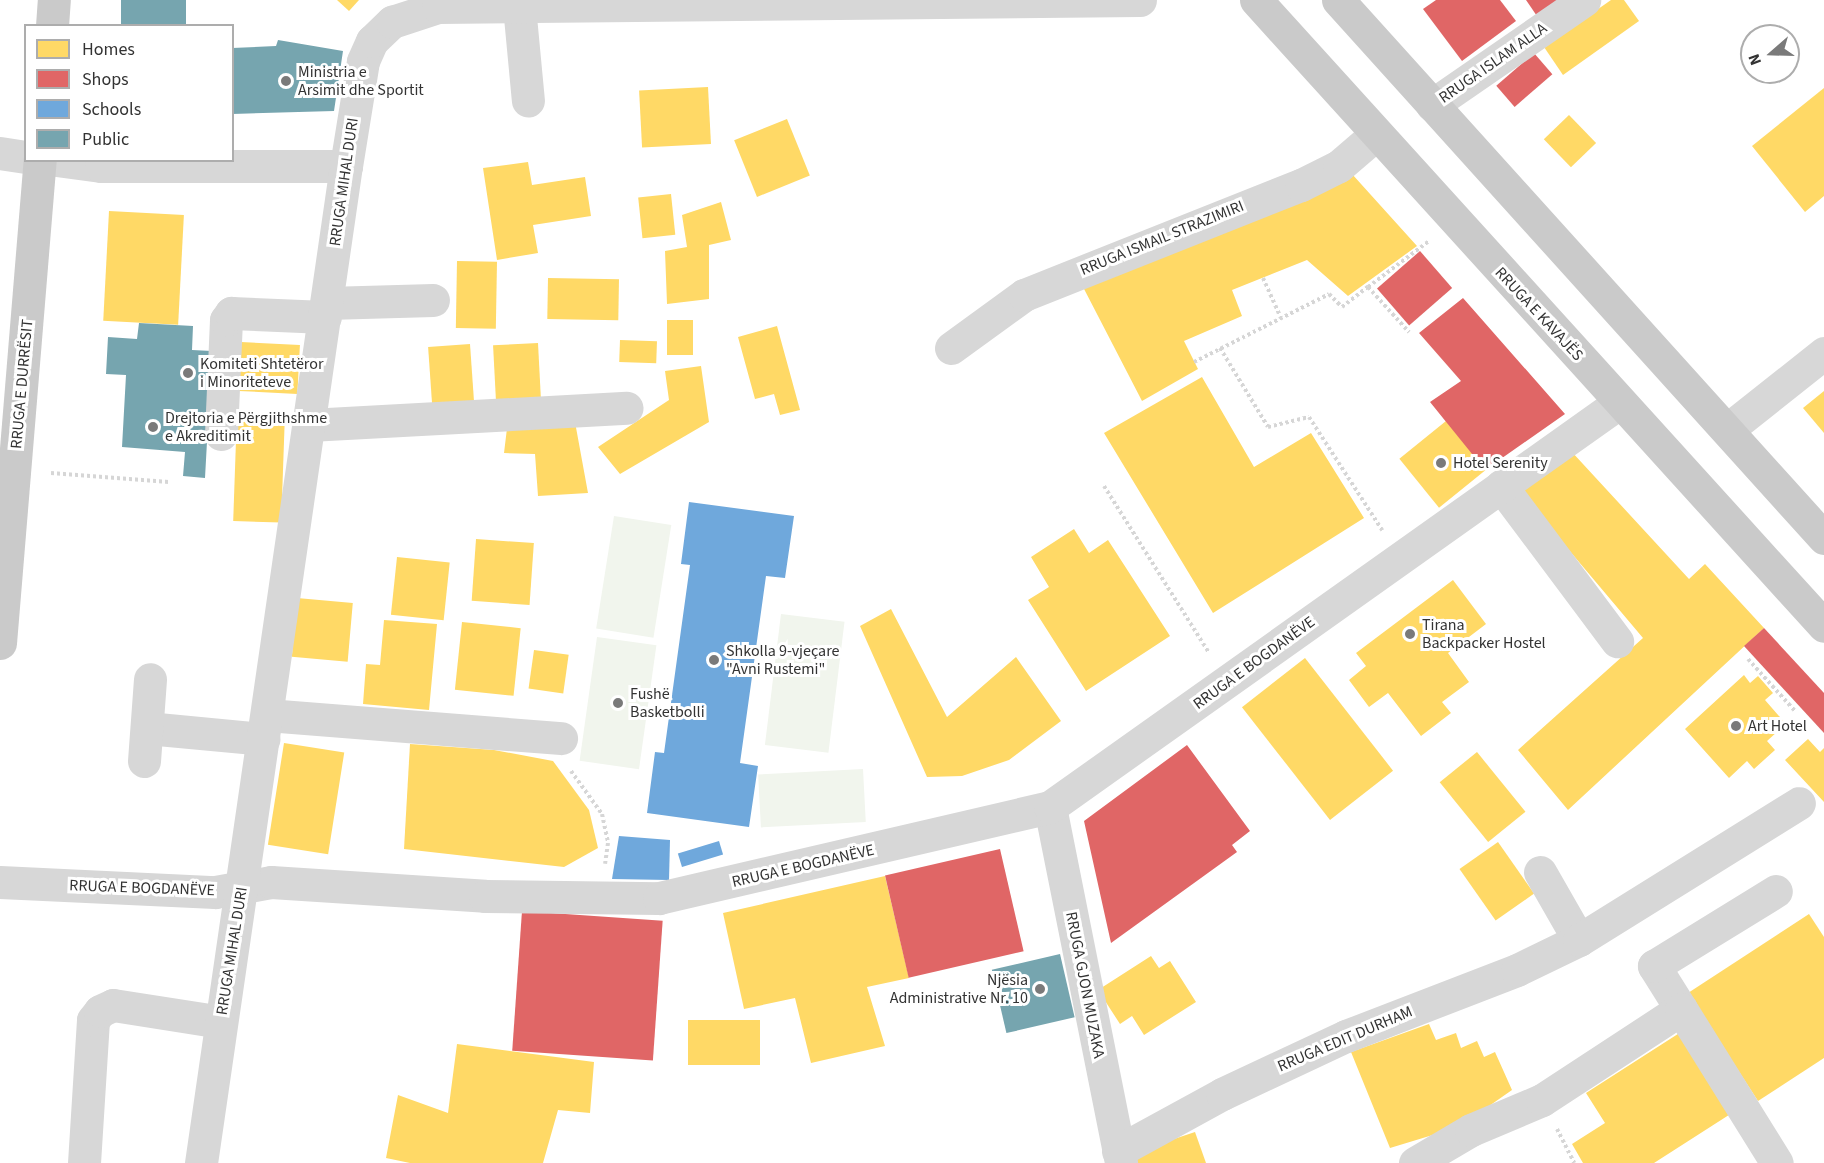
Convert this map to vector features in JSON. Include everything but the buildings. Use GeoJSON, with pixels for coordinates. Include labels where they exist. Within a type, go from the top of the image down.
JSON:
{"type":"FeatureCollection","features":[{"type":"Feature","properties":{"kind":"main road"},"geometry":{"type":"LineString","coordinates":[[52,24],[54,0]]}},
{"type":"Feature","properties":{"kind":"main road","name":"RRUGA E KAVAJËS"},"geometry":{"type":"LineString","coordinates":[[1256,0],[1375,135],[1824,626]]}},
{"type":"Feature","properties":{"kind":"main road"},"geometry":{"type":"LineString","coordinates":[[1338,0],[1824,538]]}},
{"type":"Feature","properties":{"kind":"main road","name":"RRUGA E DURRËSIT"},"geometry":{"type":"LineString","coordinates":[[0,643],[40,162]]}},
{"type":"Feature","properties":{"kind":"street","name":"RRUGA MIHAL DURI"},"geometry":{"type":"LineString","coordinates":[[201,1163],[346,166],[363,61],[372,41],[400,11],[438,7],[602,3],[1140,0]]}},
{"type":"Feature","properties":{"kind":"street","name":"RRUGA ISLAM ALLA"},"geometry":{"type":"LineString","coordinates":[[1432,105],[1584,0]]}},
{"type":"Feature","properties":{"kind":"street"},"geometry":{"type":"LineString","coordinates":[[519,6],[528,101]]}},
{"type":"Feature","properties":{"kind":"street","name":"RRUGA ISMAIL STRAZIMIRI"},"geometry":{"type":"LineString","coordinates":[[951,348],[1023,295],[1301,185],[1340,166],[1375,135]]}},
{"type":"Feature","properties":{"kind":"street"},"geometry":{"type":"LineString","coordinates":[[0,153],[24,157]]}},
{"type":"Feature","properties":{"kind":"street"},"geometry":{"type":"LineString","coordinates":[[71,162],[101,166],[346,166]]}},
{"type":"Feature","properties":{"kind":"street"},"geometry":{"type":"LineString","coordinates":[[221,434],[226,320],[231,313],[326,310],[433,300]]}},
{"type":"Feature","properties":{"kind":"street"},"geometry":{"type":"LineString","coordinates":[[1726,430],[1824,353]]}},
{"type":"Feature","properties":{"kind":"street","name":"RRUGA E BOGDANËVE"},"geometry":{"type":"LineString","coordinates":[[0,882],[215,892],[271,882],[485,896],[659,898],[1050,807],[1228,683],[1620,402]]}},
{"type":"Feature","properties":{"kind":"street"},"geometry":{"type":"LineString","coordinates":[[309,425],[627,408]]}},
{"type":"Feature","properties":{"kind":"street"},"geometry":{"type":"LineString","coordinates":[[1501,486],[1617,641]]}},
{"type":"Feature","properties":{"kind":"street"},"geometry":{"type":"LineString","coordinates":[[144,761],[150,679]]}},
{"type":"Feature","properties":{"kind":"street"},"geometry":{"type":"LineString","coordinates":[[147,728],[265,727],[565,752]]}},
{"type":"Feature","properties":{"kind":"street","name":"RRUGA EDIT DURHAM"},"geometry":{"type":"LineString","coordinates":[[1119,1157],[1346,1036],[1517,970],[1579,940],[1799,803]]}},
{"type":"Feature","properties":{"kind":"street","name":"RRUGA GJON MUZAKA"},"geometry":{"type":"LineString","coordinates":[[1050,807],[1119,1157]]}},
{"type":"Feature","properties":{"kind":"street"},"geometry":{"type":"LineString","coordinates":[[1540,872],[1579,940]]}},
{"type":"Feature","properties":{"kind":"street"},"geometry":{"type":"LineString","coordinates":[[1776,891],[1654,966],[1777,1163]]}},
{"type":"Feature","properties":{"kind":"street"},"geometry":{"type":"LineString","coordinates":[[84,1163],[93,1020],[100,1011],[112,1005],[221,1022]]}},
{"type":"Feature","properties":{"kind":"street"},"geometry":{"type":"LineString","coordinates":[[1415,1163],[1471,1130],[1542,1100],[1681,1009]]}},
{"type":"Feature","properties":{"kind":"path"},"geometry":{"type":"LineString","coordinates":[[1194,362],[1329,294],[1342,307],[1436,236]]}},
{"type":"Feature","properties":{"kind":"path"},"geometry":{"type":"LineString","coordinates":[[1263,278],[1281,318]]}},
{"type":"Feature","properties":{"kind":"path"},"geometry":{"type":"LineString","coordinates":[[1368,287],[1408,332]]}},
{"type":"Feature","properties":{"kind":"path"},"geometry":{"type":"LineString","coordinates":[[1220,348],[1269,427],[1309,417],[1401,558]]}},
{"type":"Feature","properties":{"kind":"path"},"geometry":{"type":"LineString","coordinates":[[51,473],[169,482]]}},
{"type":"Feature","properties":{"kind":"path"},"geometry":{"type":"LineString","coordinates":[[1104,486],[1228,683]]}},
{"type":"Feature","properties":{"kind":"path"},"geometry":{"type":"LineString","coordinates":[[1748,658],[1795,711]]}},
{"type":"Feature","properties":{"kind":"path"},"geometry":{"type":"LineString","coordinates":[[565,752],[602,814],[608,843],[599,897]]}},
{"type":"Feature","properties":{"kind":"shaded area","name":"Fushë Basketbolli"},"geometry":{"type":"Polygon","coordinates":[[[614,516],[671,525],[653,638],[596,629],[614,516]]]}},
{"type":"Feature","properties":{"kind":"shaded area"},"geometry":{"type":"Polygon","coordinates":[[[781,614],[845,622],[828,753],[765,745],[781,614]]]}},
{"type":"Feature","properties":{"kind":"shaded area","name":"Fushë Basketbolli"},"geometry":{"type":"Polygon","coordinates":[[[597,637],[656,645],[639,769],[580,761],[597,637]]]}},
{"type":"Feature","properties":{"kind":"shaded area"},"geometry":{"type":"Polygon","coordinates":[[[863,769],[866,822],[761,827],[758,774],[863,769]]]}},
{"type":"Feature","properties":{"kind":"place","name":"Ministria e Arsimit dhe Sportit"},"geometry":{"type":"Point","coordinates":[286,81]}},
{"type":"Feature","properties":{"kind":"place","name":"Komiteti Shtetëror i Minoriteteve"},"geometry":{"type":"Point","coordinates":[188,373]}},
{"type":"Feature","properties":{"kind":"place","name":"Drejtoria e Përgjithshme e Akreditimit"},"geometry":{"type":"Point","coordinates":[153,427]}},
{"type":"Feature","properties":{"kind":"place","name":"Hotel Serenity"},"geometry":{"type":"Point","coordinates":[1441,463]}},
{"type":"Feature","properties":{"kind":"place","name":"Tirana Backpacker Hostel"},"geometry":{"type":"Point","coordinates":[1410,634]}},
{"type":"Feature","properties":{"kind":"place","name":"Shkolla 9-vjeçare \"Avni Rustemi\""},"geometry":{"type":"Point","coordinates":[714,660]}},
{"type":"Feature","properties":{"kind":"place","name":"Fushë Basketbolli"},"geometry":{"type":"Point","coordinates":[618,703]}},
{"type":"Feature","properties":{"kind":"place","name":"Art Hotel"},"geometry":{"type":"Point","coordinates":[1736,726]}},
{"type":"Feature","properties":{"kind":"place","name":"Njësia Administrative Nr. 10"},"geometry":{"type":"Point","coordinates":[1040,989]}}]}
